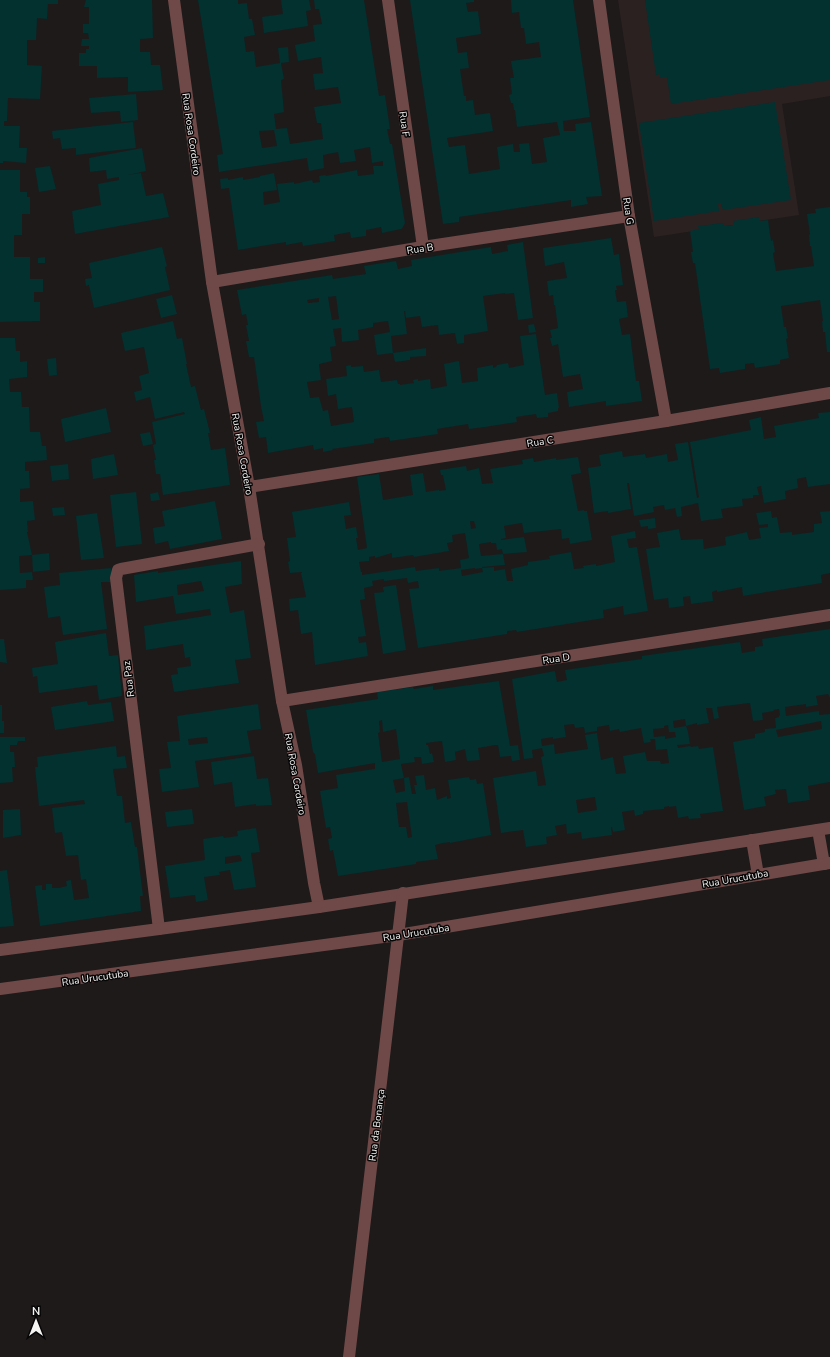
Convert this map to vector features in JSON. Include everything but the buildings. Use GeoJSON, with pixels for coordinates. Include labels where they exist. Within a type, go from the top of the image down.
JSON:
{"type":"FeatureCollection","features":[{"type":"Feature","properties":{"kind":"street","name":"Rua Rosa Cordeiro"},"geometry":{"type":"LineString","coordinates":[[174,0],[212,282],[259,544],[282,701],[296,766],[319,907]]}},
{"type":"Feature","properties":{"kind":"street","name":"Rua F"},"geometry":{"type":"LineString","coordinates":[[388,0],[423,247]]}},
{"type":"Feature","properties":{"kind":"street","name":"Rua G"},"geometry":{"type":"LineString","coordinates":[[599,0],[629,216],[666,422]]}},
{"type":"Feature","properties":{"kind":"street","name":"Rua B"},"geometry":{"type":"LineString","coordinates":[[212,282],[423,247],[629,216]]}},
{"type":"Feature","properties":{"kind":"street","name":"Rua C"},"geometry":{"type":"LineString","coordinates":[[249,487],[666,422],[830,393]]}},
{"type":"Feature","properties":{"kind":"street","name":"Rua Paz"},"geometry":{"type":"LineString","coordinates":[[159,930],[116,573],[121,569],[259,544]]}},
{"type":"Feature","properties":{"kind":"street","name":"Rua D"},"geometry":{"type":"LineString","coordinates":[[282,701],[830,615]]}},
{"type":"Feature","properties":{"kind":"street"},"geometry":{"type":"LineString","coordinates":[[0,950],[159,930],[319,907],[824,829],[827,863]]}},
{"type":"Feature","properties":{"kind":"street"},"geometry":{"type":"LineString","coordinates":[[752,840],[758,875]]}},
{"type":"Feature","properties":{"kind":"street","name":"Rua Urucutuba"},"geometry":{"type":"LineString","coordinates":[[0,989],[398,935],[827,863]]}},
{"type":"Feature","properties":{"kind":"street","name":"Rua da Bonança"},"geometry":{"type":"LineString","coordinates":[[349,1357],[403,893]]}},
{"type":"Feature","properties":{"kind":"shaded area"},"geometry":{"type":"Polygon","coordinates":[[[618,0],[830,0],[830,96],[782,104],[799,215],[654,237],[618,0]]]}}]}
